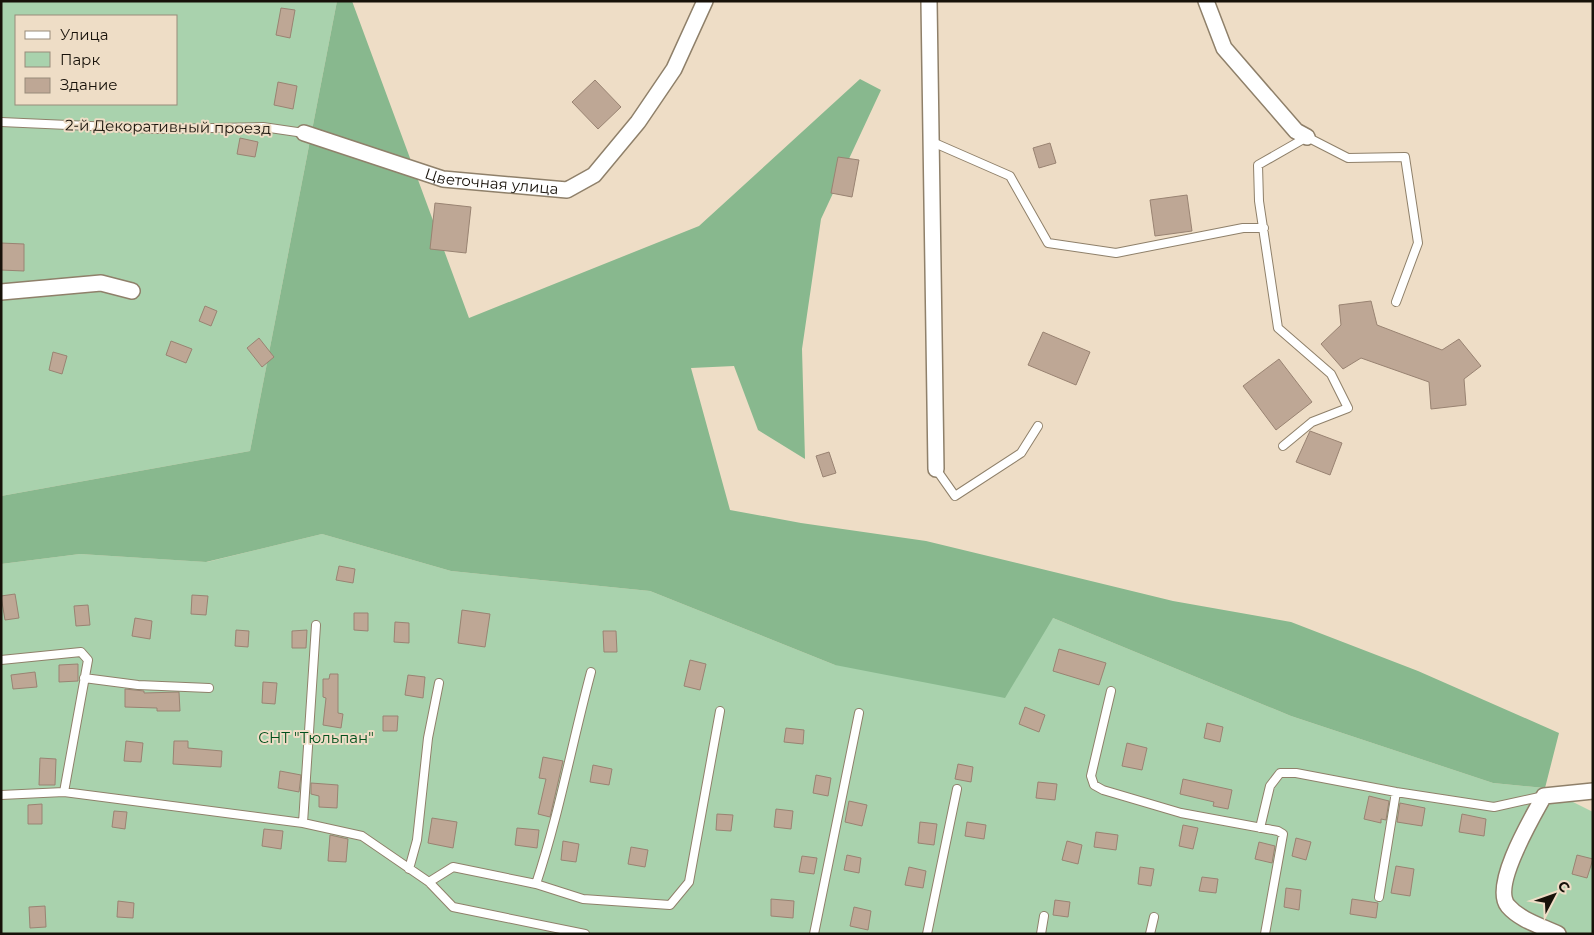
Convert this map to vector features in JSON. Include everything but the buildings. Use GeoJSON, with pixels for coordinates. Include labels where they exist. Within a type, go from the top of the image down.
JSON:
{"type":"FeatureCollection","features":[{"type":"Feature","properties":{"kind":"street","name":"Цветочная улица"},"geometry":{"type":"LineString","coordinates":[[304,133],[443,179],[567,190],[594,175],[638,122],[674,68],[705,1]]}},
{"type":"Feature","properties":{"kind":"street"},"geometry":{"type":"LineString","coordinates":[[929,1],[936,469]]}},
{"type":"Feature","properties":{"kind":"street"},"geometry":{"type":"LineString","coordinates":[[1206,1],[1224,48],[1296,131],[1307,137]]}},
{"type":"Feature","properties":{"kind":"street"},"geometry":{"type":"LineString","coordinates":[[1,292],[101,283],[132,291]]}},
{"type":"Feature","properties":{"kind":"street"},"geometry":{"type":"LineString","coordinates":[[1558,934],[1521,918],[1506,905],[1503,894],[1513,853],[1544,796],[1593,791]]}},
{"type":"Feature","properties":{"kind":"lane","name":"2-й Декоративный проезд"},"geometry":{"type":"LineString","coordinates":[[1,122],[157,129],[263,127],[304,133]]}},
{"type":"Feature","properties":{"kind":"lane"},"geometry":{"type":"LineString","coordinates":[[1283,446],[1312,422],[1348,408],[1331,374],[1278,328],[1259,201],[1258,165],[1307,137],[1348,158],[1405,157],[1418,243],[1396,302]]}},
{"type":"Feature","properties":{"kind":"lane"},"geometry":{"type":"LineString","coordinates":[[930,141],[1010,176],[1048,243],[1116,253],[1243,228],[1264,228]]}},
{"type":"Feature","properties":{"kind":"lane"},"geometry":{"type":"LineString","coordinates":[[936,469],[955,496],[1021,453],[1038,426]]}},
{"type":"Feature","properties":{"kind":"lane"},"geometry":{"type":"LineString","coordinates":[[304,823],[316,625]]}},
{"type":"Feature","properties":{"kind":"lane"},"geometry":{"type":"LineString","coordinates":[[1,660],[81,652],[88,660],[64,792]]}},
{"type":"Feature","properties":{"kind":"lane"},"geometry":{"type":"LineString","coordinates":[[536,884],[551,839],[571,745],[591,672]]}},
{"type":"Feature","properties":{"kind":"lane"},"geometry":{"type":"LineString","coordinates":[[84,678],[138,685],[209,688]]}},
{"type":"Feature","properties":{"kind":"lane"},"geometry":{"type":"LineString","coordinates":[[409,869],[417,840],[428,738],[439,684]]}},
{"type":"Feature","properties":{"kind":"lane"},"geometry":{"type":"LineString","coordinates":[[1112,691],[1091,776],[1094,785],[1103,790],[1181,813],[1278,831],[1283,834],[1265,934]]}},
{"type":"Feature","properties":{"kind":"lane"},"geometry":{"type":"LineString","coordinates":[[429,882],[453,867],[536,884],[583,899],[670,905],[689,882],[720,711]]}},
{"type":"Feature","properties":{"kind":"lane"},"geometry":{"type":"LineString","coordinates":[[814,934],[859,714]]}},
{"type":"Feature","properties":{"kind":"lane"},"geometry":{"type":"LineString","coordinates":[[1260,828],[1270,786],[1280,773],[1296,772],[1396,792],[1494,807],[1544,796]]}},
{"type":"Feature","properties":{"kind":"lane"},"geometry":{"type":"LineString","coordinates":[[927,934],[957,789]]}},
{"type":"Feature","properties":{"kind":"lane"},"geometry":{"type":"LineString","coordinates":[[1,795],[64,792],[304,823],[362,836],[429,882],[453,906],[585,934]]}},
{"type":"Feature","properties":{"kind":"lane"},"geometry":{"type":"LineString","coordinates":[[1379,897],[1396,792]]}},
{"type":"Feature","properties":{"kind":"lane"},"geometry":{"type":"LineString","coordinates":[[1041,934],[1044,916]]}},
{"type":"Feature","properties":{"kind":"lane"},"geometry":{"type":"LineString","coordinates":[[1150,934],[1154,917]]}},
{"type":"Feature","properties":{"kind":"green space"},"geometry":{"type":"Polygon","coordinates":[[[1,1],[337,1],[250,451],[1,496],[1,1]]]}},
{"type":"Feature","properties":{"kind":"green space"},"geometry":{"type":"Polygon","coordinates":[[[337,1],[352,1],[469,318],[699,226],[860,79],[881,90],[821,219],[802,349],[805,459],[758,430],[734,366],[691,368],[730,510],[801,523],[926,541],[1173,601],[1291,622],[1418,671],[1559,733],[1545,788],[1493,783],[1291,716],[1053,618],[1005,698],[835,665],[650,591],[451,571],[322,534],[206,562],[80,554],[1,564],[1,496],[250,451],[337,1]]]}},
{"type":"Feature","properties":{"kind":"green space","name":"СНТ \"Тюльпан\""},"geometry":{"type":"Polygon","coordinates":[[[322,534],[451,571],[650,591],[835,665],[1053,618],[1291,716],[1493,783],[1545,788],[1593,812],[1593,934],[1,934],[1,564],[80,554],[207,562],[322,534]]]}}]}
